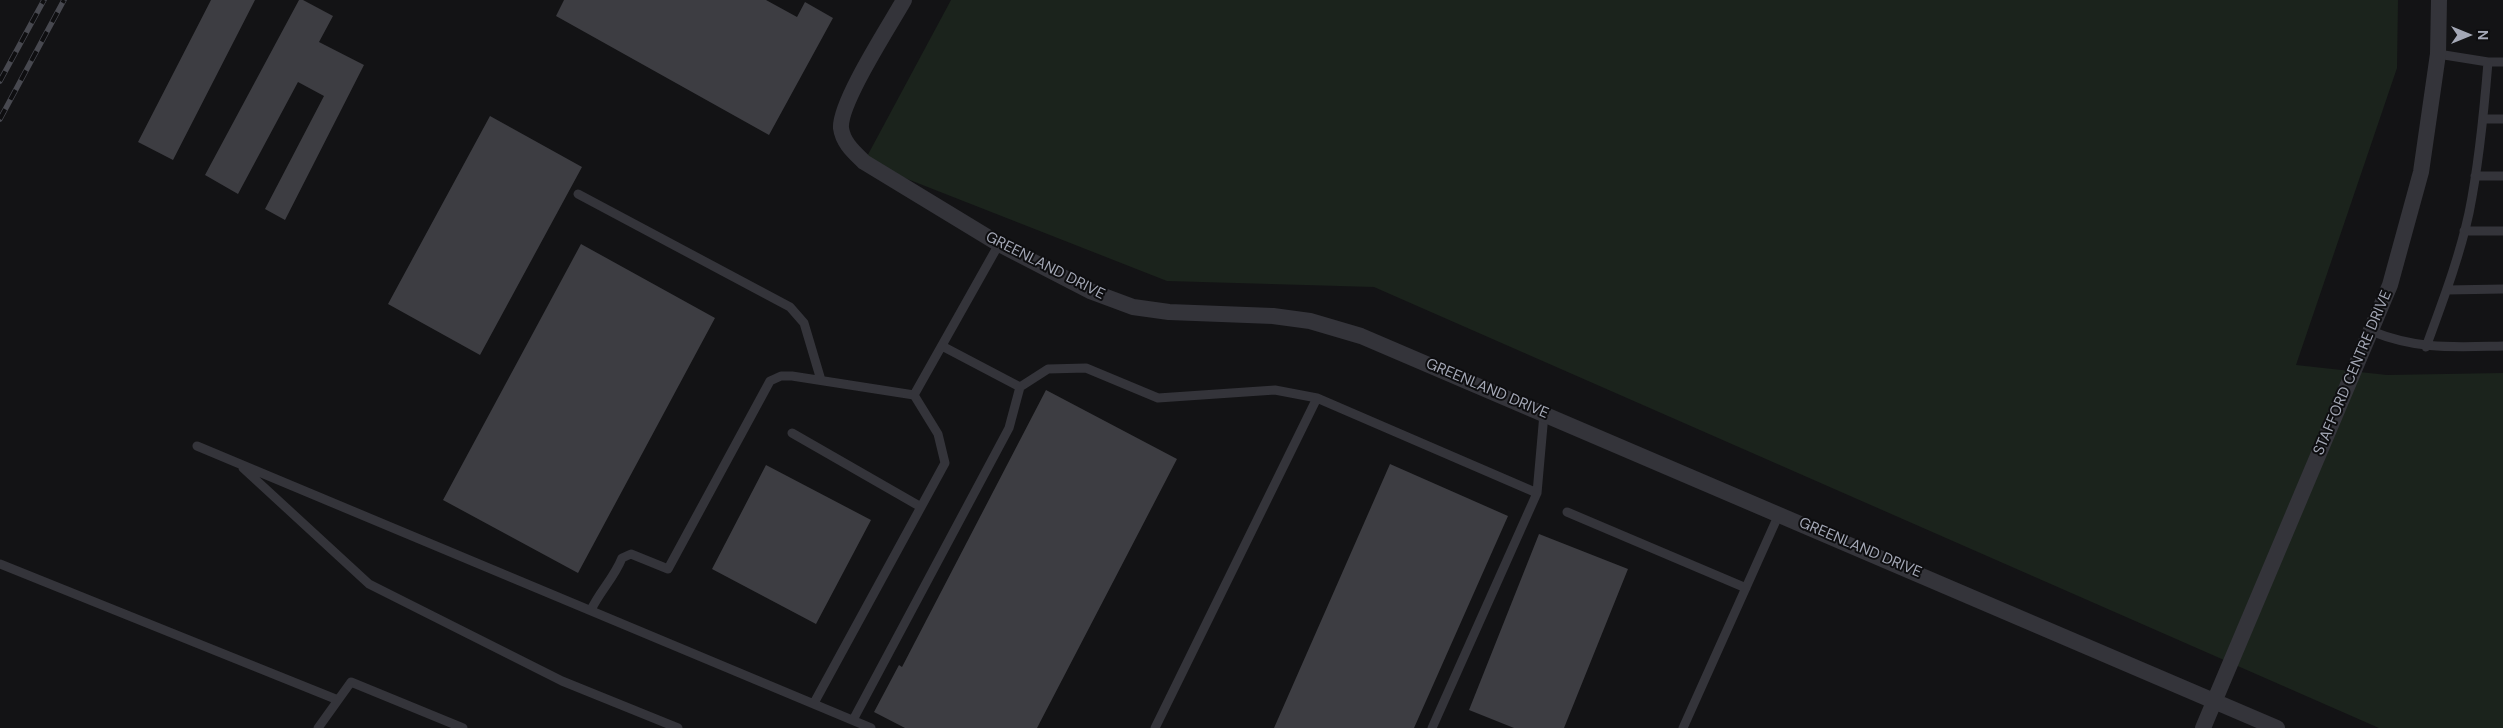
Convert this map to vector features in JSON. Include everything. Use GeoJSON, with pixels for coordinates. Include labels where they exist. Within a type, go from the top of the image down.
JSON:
{"type":"FeatureCollection","features":[{"type":"Feature","properties":{"kind":"street","name":"STAFFORD CENTRE DRIVE"},"geometry":{"type":"LineString","coordinates":[[2203,728],[2390,285],[2421,172],[2438,54],[2439,0]]}},
{"type":"Feature","properties":{"kind":"street","name":"GREENLAND DRIVE"},"geometry":{"type":"LineString","coordinates":[[898,2],[846,105],[841,127],[848,146],[864,162],[999,244],[1090,291],[1134,307],[1169,312],[1273,316],[1310,321],[1362,336],[2277,728]]}},
{"type":"Feature","properties":{"kind":"lane"},"geometry":{"type":"LineString","coordinates":[[2438,54],[2488,62],[2503,62]]}},
{"type":"Feature","properties":{"kind":"lane"},"geometry":{"type":"LineString","coordinates":[[2426,347],[2447,290],[2464,231],[2475,176],[2488,62]]}},
{"type":"Feature","properties":{"kind":"lane"},"geometry":{"type":"LineString","coordinates":[[2483,119],[2503,119]]}},
{"type":"Feature","properties":{"kind":"lane"},"geometry":{"type":"LineString","coordinates":[[2475,176],[2503,176]]}},
{"type":"Feature","properties":{"kind":"lane"},"geometry":{"type":"LineString","coordinates":[[578,194],[790,307],[804,323],[821,380]]}},
{"type":"Feature","properties":{"kind":"lane"},"geometry":{"type":"LineString","coordinates":[[2464,231],[2503,231]]}},
{"type":"Feature","properties":{"kind":"lane"},"geometry":{"type":"LineString","coordinates":[[914,395],[999,244]]}},
{"type":"Feature","properties":{"kind":"lane"},"geometry":{"type":"LineString","coordinates":[[2447,290],[2503,289]]}},
{"type":"Feature","properties":{"kind":"lane"},"geometry":{"type":"LineString","coordinates":[[2371,330],[2388,338],[2426,347],[2503,346]]}},
{"type":"Feature","properties":{"kind":"lane"},"geometry":{"type":"LineString","coordinates":[[942,346],[1020,387]]}},
{"type":"Feature","properties":{"kind":"lane"},"geometry":{"type":"LineString","coordinates":[[854,720],[1009,428],[1020,387],[1048,369],[1086,368],[1158,398],[1275,390],[1317,398],[1537,493]]}},
{"type":"Feature","properties":{"kind":"lane"},"geometry":{"type":"LineString","coordinates":[[591,610],[599,594],[617,571],[622,558],[631,554],[668,569],[770,381],[781,376],[821,380],[914,395],[938,434],[945,463],[814,703]]}},
{"type":"Feature","properties":{"kind":"lane"},"geometry":{"type":"LineString","coordinates":[[1155,728],[1317,398]]}},
{"type":"Feature","properties":{"kind":"lane"},"geometry":{"type":"LineString","coordinates":[[1432,728],[1537,493],[1544,414]]}},
{"type":"Feature","properties":{"kind":"lane"},"geometry":{"type":"LineString","coordinates":[[792,433],[921,507]]}},
{"type":"Feature","properties":{"kind":"lane"},"geometry":{"type":"LineString","coordinates":[[197,446],[871,728]]}},
{"type":"Feature","properties":{"kind":"lane"},"geometry":{"type":"LineString","coordinates":[[238,463],[369,584],[562,681],[678,728]]}},
{"type":"Feature","properties":{"kind":"lane"},"geometry":{"type":"LineString","coordinates":[[1567,512],[1746,588]]}},
{"type":"Feature","properties":{"kind":"lane"},"geometry":{"type":"LineString","coordinates":[[1683,728],[1779,514]]}},
{"type":"Feature","properties":{"kind":"lane"},"geometry":{"type":"LineString","coordinates":[[0,564],[338,700]]}},
{"type":"Feature","properties":{"kind":"lane"},"geometry":{"type":"LineString","coordinates":[[318,728],[351,682],[463,728]]}},
{"type":"Feature","properties":{"kind":"shaded area"},"geometry":{"type":"Polygon","coordinates":[[[951,0],[2398,0],[2397,68],[2296,365],[2387,375],[2503,373],[2503,728],[2379,728],[1374,287],[1167,281],[864,162],[951,0]]]}},
{"type":"Feature","properties":{"kind":"building"},"geometry":{"type":"Polygon","coordinates":[[[211,0],[255,0],[173,160],[138,142],[211,0]]]}},
{"type":"Feature","properties":{"kind":"building"},"geometry":{"type":"Polygon","coordinates":[[[299,0],[303,0],[333,16],[319,42],[364,65],[285,220],[265,209],[324,96],[298,82],[238,194],[205,175],[299,0]]]}},
{"type":"Feature","properties":{"kind":"building"},"geometry":{"type":"Polygon","coordinates":[[[564,0],[766,0],[797,17],[805,2],[833,18],[769,135],[556,16],[564,0]]]}},
{"type":"Feature","properties":{"kind":"building"},"geometry":{"type":"Polygon","coordinates":[[[490,116],[582,167],[480,355],[388,304],[490,116]]]}},
{"type":"Feature","properties":{"kind":"building"},"geometry":{"type":"Polygon","coordinates":[[[581,244],[715,318],[578,573],[443,500],[581,244]]]}},
{"type":"Feature","properties":{"kind":"building"},"geometry":{"type":"Polygon","coordinates":[[[1046,390],[1177,459],[1037,728],[905,728],[874,712],[899,665],[902,667],[1046,390]]]}},
{"type":"Feature","properties":{"kind":"building"},"geometry":{"type":"Polygon","coordinates":[[[1390,464],[1508,516],[1414,728],[1274,728],[1390,464]]]}},
{"type":"Feature","properties":{"kind":"building"},"geometry":{"type":"Polygon","coordinates":[[[766,465],[871,520],[816,624],[712,569],[766,465]]]}},
{"type":"Feature","properties":{"kind":"building"},"geometry":{"type":"Polygon","coordinates":[[[1539,534],[1628,569],[1564,728],[1514,728],[1469,710],[1539,534]]]}},
{"type":"Feature","properties":{"kind":"railway"},"geometry":{"type":"LineString","coordinates":[[0,81],[44,0]]}},
{"type":"Feature","properties":{"kind":"railway"},"geometry":{"type":"LineString","coordinates":[[0,119],[64,0]]}}]}
